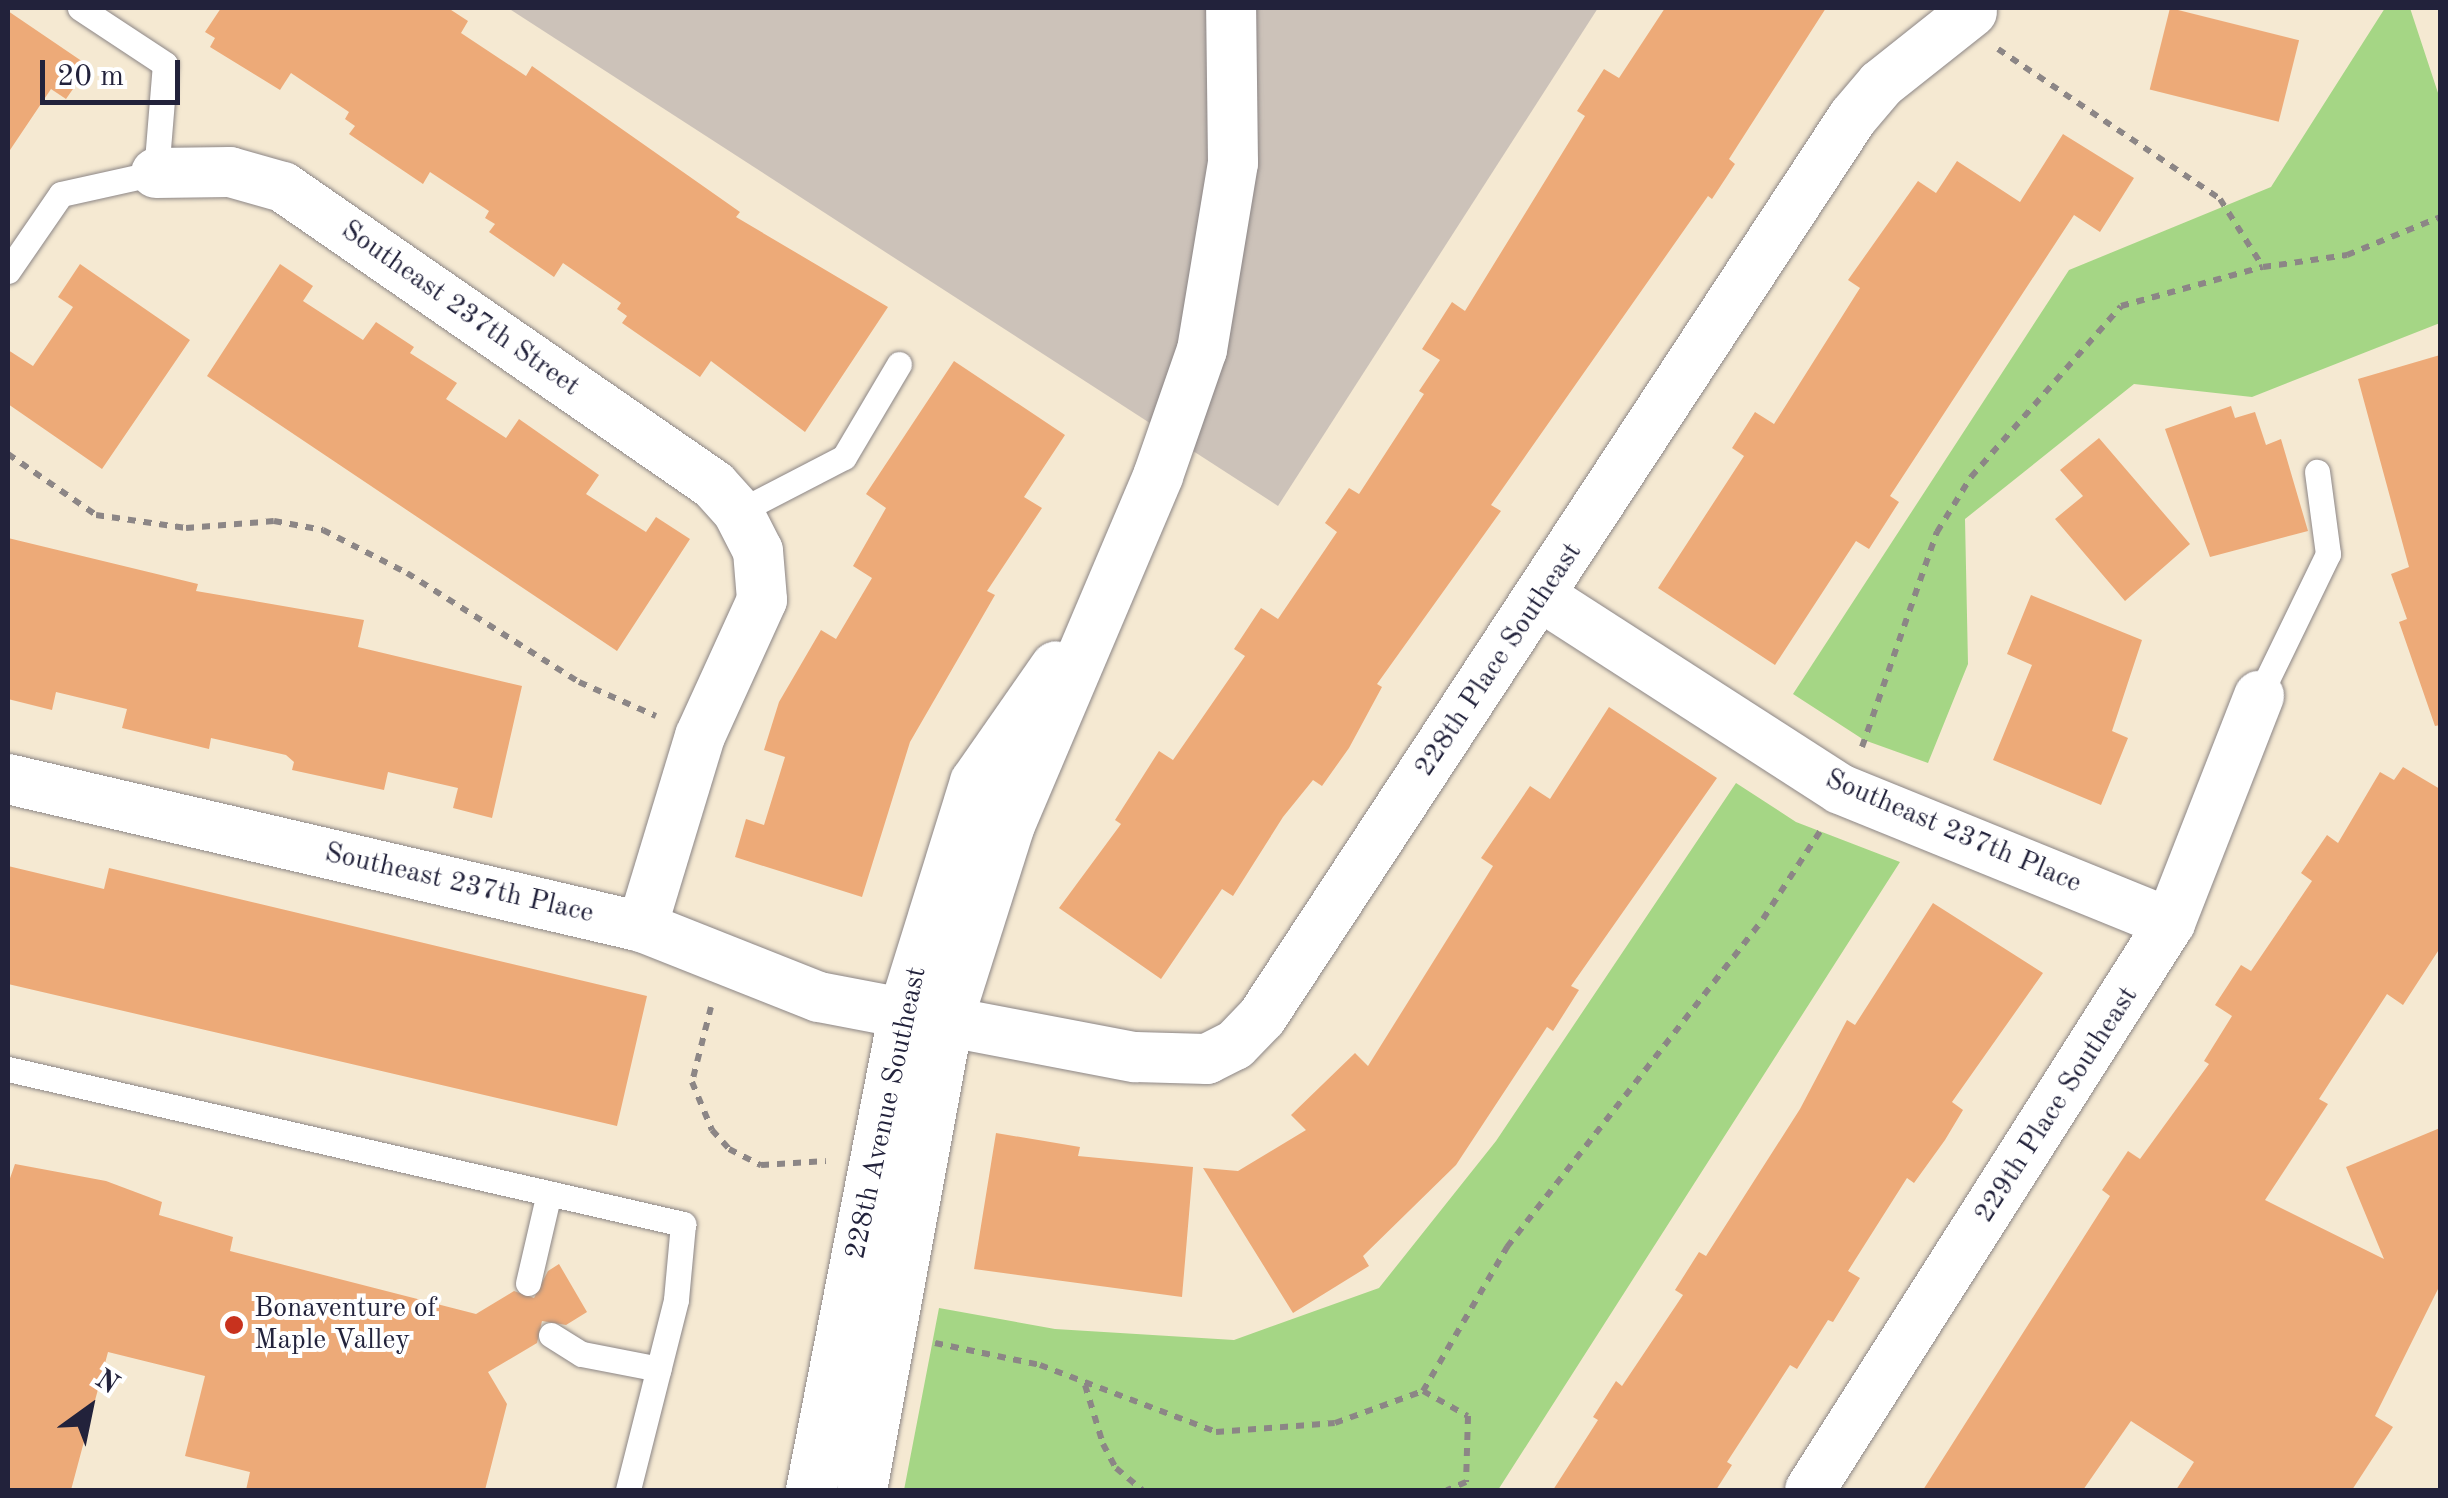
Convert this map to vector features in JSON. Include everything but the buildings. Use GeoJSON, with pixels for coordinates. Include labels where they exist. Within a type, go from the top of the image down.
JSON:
{"type":"FeatureCollection","features":[{"type":"Feature","properties":{"kind":"street","name":"228th Avenue Southeast"},"geometry":{"type":"LineString","coordinates":[[811,1490],[875,1162],[926,1014],[1164,461],[1206,330],[1234,163],[1231,8]]}},
{"type":"Feature","properties":{"kind":"street","name":"228th Place Southeast"},"geometry":{"type":"LineString","coordinates":[[926,1014],[1149,1058],[1206,1059],[1235,1045],[1262,1017],[1542,597],[1853,116],[1881,84],[1972,10]]}},
{"type":"Feature","properties":{"kind":"street","name":"Southeast 237th Street"},"geometry":{"type":"LineString","coordinates":[[156,173],[230,172],[284,187],[714,485],[738,512]]}},
{"type":"Feature","properties":{"kind":"street"},"geometry":{"type":"LineString","coordinates":[[642,927],[700,736],[762,600],[758,550],[738,512]]}},
{"type":"Feature","properties":{"kind":"street","name":"Southeast 237th Place"},"geometry":{"type":"LineString","coordinates":[[1542,597],[1840,789],[2170,923]]}},
{"type":"Feature","properties":{"kind":"street","name":"229th Place Southeast"},"geometry":{"type":"LineString","coordinates":[[1810,1490],[2170,923],[2258,696]]}},
{"type":"Feature","properties":{"kind":"street","name":"Southeast 237th Place"},"geometry":{"type":"LineString","coordinates":[[8,779],[642,927],[820,997],[926,1014]]}},
{"type":"Feature","properties":{"kind":"street","name":"228th Avenue Southeast"},"geometry":{"type":"LineString","coordinates":[[862,1490],[890,1333],[926,1014]]}},
{"type":"Feature","properties":{"kind":"lane"},"geometry":{"type":"LineString","coordinates":[[8,270],[61,194],[156,173],[165,64],[80,8]]}},
{"type":"Feature","properties":{"kind":"lane"},"geometry":{"type":"LineString","coordinates":[[738,512],[844,457],[899,364]]}},
{"type":"Feature","properties":{"kind":"lane"},"geometry":{"type":"LineString","coordinates":[[2258,696],[2328,554],[2318,472]]}},
{"type":"Feature","properties":{"kind":"lane"},"geometry":{"type":"LineString","coordinates":[[8,1068],[683,1224],[676,1300],[628,1490]]}},
{"type":"Feature","properties":{"kind":"lane"},"geometry":{"type":"LineString","coordinates":[[528,1283],[548,1193]]}},
{"type":"Feature","properties":{"kind":"lane"},"geometry":{"type":"LineString","coordinates":[[551,1335],[582,1354],[659,1369]]}},
{"type":"Feature","properties":{"kind":"path"},"geometry":{"type":"LineString","coordinates":[[1972,10],[1993,46],[2220,199],[2263,267]]}},
{"type":"Feature","properties":{"kind":"path"},"geometry":{"type":"LineString","coordinates":[[890,1333],[1040,1365],[1216,1432],[1335,1423],[1422,1391],[1507,1246],[1764,919],[1816,840],[1862,746],[1937,532],[1971,477],[2121,306],[2263,267],[2346,255],[2440,217]]}},
{"type":"Feature","properties":{"kind":"path"},"geometry":{"type":"LineString","coordinates":[[8,454],[96,515],[186,528],[274,521],[323,530],[407,573],[578,682],[700,736]]}},
{"type":"Feature","properties":{"kind":"path"},"geometry":{"type":"LineString","coordinates":[[726,963],[692,1064],[698,1104],[712,1130],[729,1149],[762,1165],[875,1162]]}},
{"type":"Feature","properties":{"kind":"path"},"geometry":{"type":"LineString","coordinates":[[1084,1384],[1102,1444],[1116,1468],[1142,1490]]}},
{"type":"Feature","properties":{"kind":"path"},"geometry":{"type":"LineString","coordinates":[[1422,1391],[1468,1416],[1466,1482],[1447,1490]]}},
{"type":"Feature","properties":{"kind":"shaded area"},"geometry":{"type":"Polygon","coordinates":[[[508,8],[1598,8],[1278,506],[508,8]]]}},
{"type":"Feature","properties":{"kind":"green space"},"geometry":{"type":"Polygon","coordinates":[[[2385,8],[2410,8],[2440,99],[2440,323],[2252,397],[2134,384],[1965,519],[1968,664],[1928,763],[1864,740],[1793,694],[2069,270],[2271,187],[2385,8]]]}},
{"type":"Feature","properties":{"kind":"green space"},"geometry":{"type":"Polygon","coordinates":[[[1736,783],[1796,822],[1900,862],[1498,1490],[904,1490],[939,1308],[1055,1329],[1234,1340],[1379,1288],[1496,1141],[1736,783]]]}},
{"type":"Feature","properties":{"kind":"place","name":"Bonaventure of Maple Valley"},"geometry":{"type":"Point","coordinates":[234,1325]}}]}
